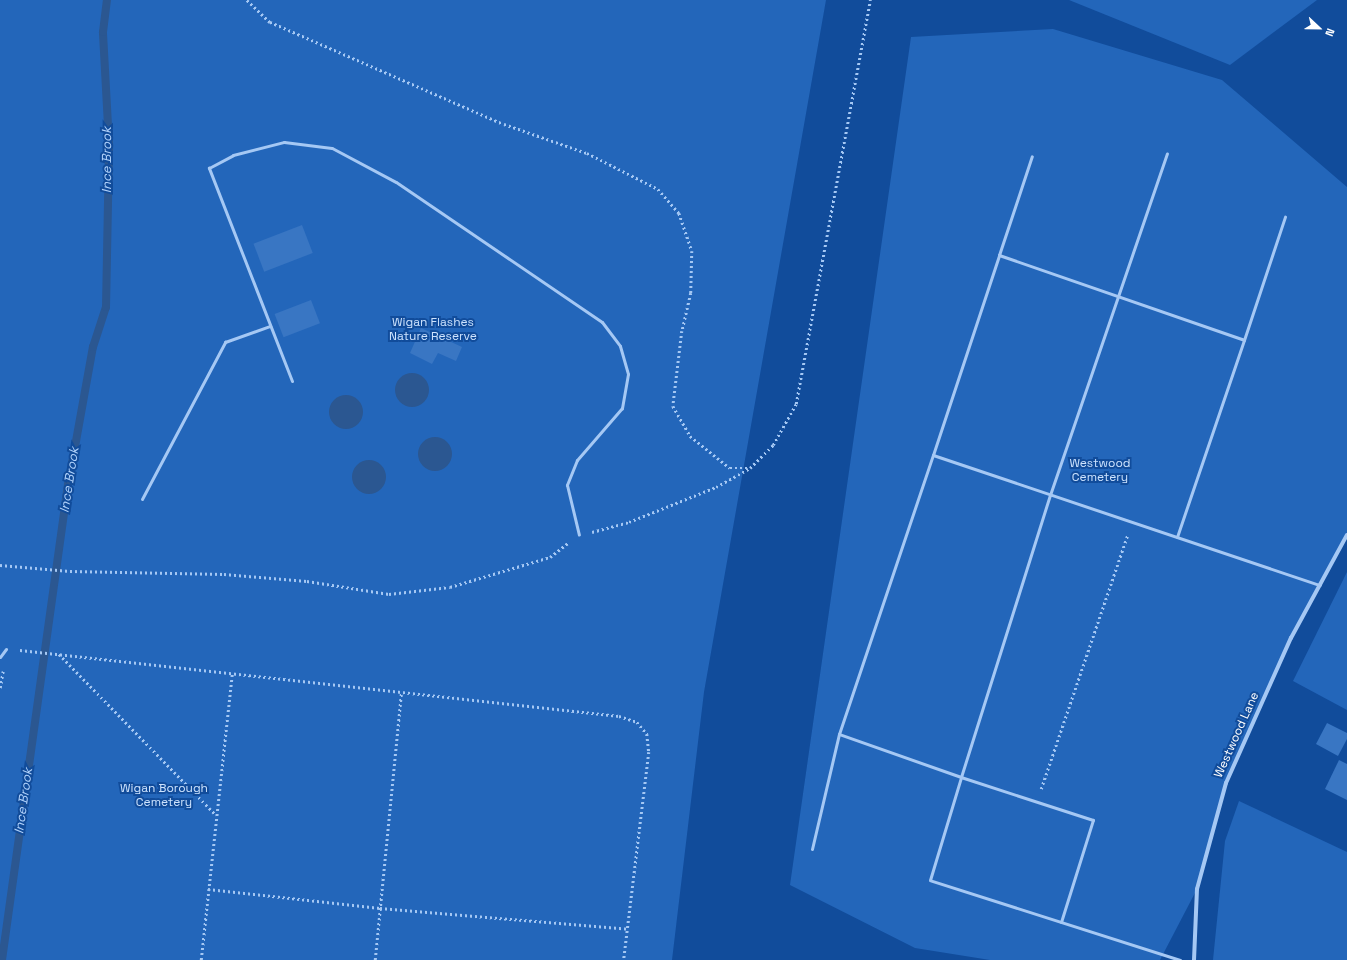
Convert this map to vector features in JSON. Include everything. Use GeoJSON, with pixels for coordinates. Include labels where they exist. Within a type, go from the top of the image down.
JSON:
{"type":"FeatureCollection","features":[{"type":"Feature","properties":{"kind":"street","name":"Westwood Lane"},"geometry":{"type":"LineString","coordinates":[[1194,960],[1197,889],[1226,783],[1291,638],[1347,534]]}},
{"type":"Feature","properties":{"kind":"lane"},"geometry":{"type":"LineString","coordinates":[[292,381],[209,168],[233,155],[284,142],[332,148],[396,182],[602,322],[620,346],[628,374],[622,408],[577,460],[567,485],[579,535]]}},
{"type":"Feature","properties":{"kind":"lane"},"geometry":{"type":"LineString","coordinates":[[1168,154],[1050,494],[930,880],[1180,960]]}},
{"type":"Feature","properties":{"kind":"lane"},"geometry":{"type":"LineString","coordinates":[[812,849],[839,734],[1032,156]]}},
{"type":"Feature","properties":{"kind":"lane"},"geometry":{"type":"LineString","coordinates":[[1177,537],[1285,217]]}},
{"type":"Feature","properties":{"kind":"lane"},"geometry":{"type":"LineString","coordinates":[[999,256],[1244,340]]}},
{"type":"Feature","properties":{"kind":"lane"},"geometry":{"type":"LineString","coordinates":[[142,499],[225,342],[270,326]]}},
{"type":"Feature","properties":{"kind":"lane"},"geometry":{"type":"LineString","coordinates":[[933,455],[1320,585]]}},
{"type":"Feature","properties":{"kind":"lane"},"geometry":{"type":"LineString","coordinates":[[0,657],[6,649]]}},
{"type":"Feature","properties":{"kind":"lane"},"geometry":{"type":"LineString","coordinates":[[839,734],[961,777],[1093,820],[1061,922]]}},
{"type":"Feature","properties":{"kind":"path"},"geometry":{"type":"LineString","coordinates":[[247,0],[270,22],[504,124],[587,153],[658,189],[679,213],[692,251],[691,293],[682,331],[672,406],[690,436],[730,468],[750,468]]}},
{"type":"Feature","properties":{"kind":"path"},"geometry":{"type":"LineString","coordinates":[[0,565],[70,571],[224,574],[307,581],[389,594],[450,587],[550,557],[579,535],[629,522],[716,487],[750,468],[772,445],[796,404],[870,0]]}},
{"type":"Feature","properties":{"kind":"path"},"geometry":{"type":"LineString","coordinates":[[1041,792],[1132,522]]}},
{"type":"Feature","properties":{"kind":"path"},"geometry":{"type":"LineString","coordinates":[[30,650],[232,675],[619,716],[637,722],[647,734],[648,752],[624,960]]}},
{"type":"Feature","properties":{"kind":"path"},"geometry":{"type":"LineString","coordinates":[[59,654],[217,815]]}},
{"type":"Feature","properties":{"kind":"path"},"geometry":{"type":"LineString","coordinates":[[201,960],[232,675]]}},
{"type":"Feature","properties":{"kind":"path"},"geometry":{"type":"LineString","coordinates":[[375,960],[401,693]]}},
{"type":"Feature","properties":{"kind":"path"},"geometry":{"type":"LineString","coordinates":[[208,889],[380,908],[628,929]]}},
{"type":"Feature","properties":{"kind":"green space","name":"Wigan Flashes Nature Reserve"},"geometry":{"type":"Polygon","coordinates":[[[0,0],[826,0],[704,692],[672,960],[0,960],[0,0]]]}},
{"type":"Feature","properties":{"kind":"green space"},"geometry":{"type":"Polygon","coordinates":[[[1069,0],[1317,0],[1230,65],[1069,0]]]}},
{"type":"Feature","properties":{"kind":"green space","name":"Westwood Cemetery"},"geometry":{"type":"Polygon","coordinates":[[[1053,29],[1222,80],[1347,187],[1347,535],[1291,638],[1226,783],[1197,889],[1160,960],[990,960],[915,948],[790,885],[911,37],[1053,29]]]}},
{"type":"Feature","properties":{"kind":"green space"},"geometry":{"type":"Polygon","coordinates":[[[1347,572],[1347,710],[1293,681],[1347,572]]]}},
{"type":"Feature","properties":{"kind":"green space"},"geometry":{"type":"Polygon","coordinates":[[[1239,801],[1347,852],[1347,960],[1213,960],[1225,841],[1239,801]]]}},
{"type":"Feature","properties":{"kind":"shaded area"},"geometry":{"type":"Polygon","coordinates":[[[409,373],[415,373],[419,374],[426,380],[429,390],[428,397],[422,404],[415,407],[409,407],[405,406],[398,400],[395,393],[395,387],[396,383],[402,376],[409,373]]]}},
{"type":"Feature","properties":{"kind":"shaded area"},"geometry":{"type":"Polygon","coordinates":[[[343,395],[349,395],[353,396],[360,402],[363,412],[362,419],[356,426],[349,429],[343,429],[339,428],[332,422],[329,415],[329,409],[330,405],[336,398],[343,395]]]}},
{"type":"Feature","properties":{"kind":"shaded area"},"geometry":{"type":"Polygon","coordinates":[[[432,437],[438,437],[442,438],[449,444],[452,454],[451,461],[445,468],[438,471],[432,471],[428,470],[421,464],[418,457],[418,451],[419,447],[425,440],[432,437]]]}},
{"type":"Feature","properties":{"kind":"shaded area"},"geometry":{"type":"Polygon","coordinates":[[[366,460],[372,460],[376,461],[383,467],[386,477],[385,484],[379,491],[372,494],[366,494],[362,493],[355,487],[352,480],[352,474],[353,470],[359,463],[366,460]]]}},
{"type":"Feature","properties":{"kind":"building"},"geometry":{"type":"Polygon","coordinates":[[[302,225],[313,253],[264,272],[253,244],[302,225]]]}},
{"type":"Feature","properties":{"kind":"building"},"geometry":{"type":"Polygon","coordinates":[[[311,300],[320,323],[284,337],[275,314],[311,300]]]}},
{"type":"Feature","properties":{"kind":"building"},"geometry":{"type":"Polygon","coordinates":[[[421,328],[462,347],[456,361],[438,353],[432,364],[410,353],[421,328]]]}},
{"type":"Feature","properties":{"kind":"building"},"geometry":{"type":"Polygon","coordinates":[[[1327,723],[1347,733],[1347,739],[1338,756],[1316,744],[1327,723]]]}},
{"type":"Feature","properties":{"kind":"building"},"geometry":{"type":"Polygon","coordinates":[[[1339,760],[1347,764],[1347,800],[1325,789],[1339,760]]]}},
{"type":"Feature","properties":{"kind":"waterway","name":"Ince Brook"},"geometry":{"type":"LineString","coordinates":[[2,960],[69,480],[93,347],[106,307],[109,144],[103,32],[107,0]]}},
{"type":"Feature","properties":{"kind":"park label","name":"Wigan Borough Cemetery"},"geometry":{"type":"Point","coordinates":[164,796]}}]}
